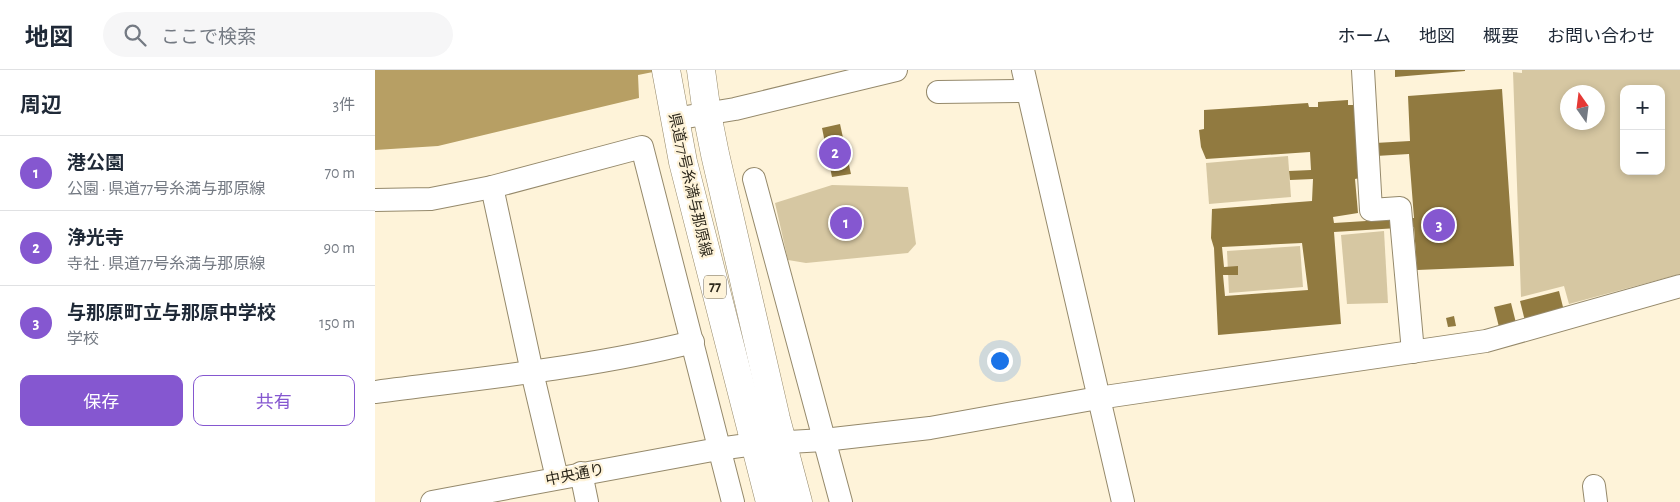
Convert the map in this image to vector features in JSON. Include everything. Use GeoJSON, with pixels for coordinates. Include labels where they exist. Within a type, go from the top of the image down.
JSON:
{"type":"FeatureCollection","features":[{"type":"Feature","properties":{"kind":"main road","name":"県道77号糸満与那原線"},"geometry":{"type":"LineString","coordinates":[[666,70],[674,119],[770,502]]}},
{"type":"Feature","properties":{"kind":"main road","name":"県道77号糸満与那原線"},"geometry":{"type":"LineString","coordinates":[[701,70],[707,114],[797,502]]}},
{"type":"Feature","properties":{"kind":"street"},"geometry":{"type":"LineString","coordinates":[[674,119],[735,109],[896,70]]}},
{"type":"Feature","properties":{"kind":"street"},"geometry":{"type":"LineString","coordinates":[[1363,70],[1371,210],[1400,208],[1413,352]]}},
{"type":"Feature","properties":{"kind":"street"},"geometry":{"type":"LineString","coordinates":[[938,92],[1025,81],[1123,502]]}},
{"type":"Feature","properties":{"kind":"street"},"geometry":{"type":"LineString","coordinates":[[375,200],[431,199],[492,187],[642,147],[733,502]]}},
{"type":"Feature","properties":{"kind":"street"},"geometry":{"type":"LineString","coordinates":[[754,178],[841,502]]}},
{"type":"Feature","properties":{"kind":"street"},"geometry":{"type":"LineString","coordinates":[[492,187],[557,478]]}},
{"type":"Feature","properties":{"kind":"street","name":"中央通り"},"geometry":{"type":"LineString","coordinates":[[436,502],[718,449],[930,428],[1099,398],[1486,341],[1680,286]]}},
{"type":"Feature","properties":{"kind":"street"},"geometry":{"type":"LineString","coordinates":[[375,392],[532,372],[660,351],[693,342]]}},
{"type":"Feature","properties":{"kind":"street"},"geometry":{"type":"LineString","coordinates":[[581,474],[587,502]]}},
{"type":"Feature","properties":{"kind":"shaded area"},"geometry":{"type":"Polygon","coordinates":[[[375,70],[663,70],[638,75],[639,98],[438,146],[375,150],[375,70]]]}},
{"type":"Feature","properties":{"kind":"shaded area"},"geometry":{"type":"Polygon","coordinates":[[[1522,70],[1680,70],[1680,274],[1569,304],[1564,286],[1521,297],[1513,72],[1522,73],[1522,70]]]}},
{"type":"Feature","properties":{"kind":"shaded area"},"geometry":{"type":"Polygon","coordinates":[[[1288,156],[1291,197],[1209,204],[1206,163],[1288,156]]]}},
{"type":"Feature","properties":{"kind":"shaded area"},"geometry":{"type":"Polygon","coordinates":[[[832,185],[908,187],[916,244],[908,253],[806,263],[788,260],[775,203],[832,185]]]}},
{"type":"Feature","properties":{"kind":"shaded area"},"geometry":{"type":"Polygon","coordinates":[[[1384,231],[1388,303],[1347,304],[1341,235],[1384,231]]]}},
{"type":"Feature","properties":{"kind":"shaded area"},"geometry":{"type":"Polygon","coordinates":[[[1300,246],[1303,287],[1229,293],[1227,251],[1300,246]]]}},
{"type":"Feature","properties":{"kind":"building"},"geometry":{"type":"Polygon","coordinates":[[[1395,70],[1465,70],[1465,71],[1395,77],[1395,70]]]}},
{"type":"Feature","properties":{"kind":"building"},"geometry":{"type":"Polygon","coordinates":[[[1502,89],[1514,266],[1417,270],[1414,227],[1334,232],[1341,324],[1218,335],[1214,248],[1211,238],[1212,209],[1312,201],[1313,179],[1290,180],[1289,171],[1311,170],[1310,152],[1206,159],[1201,147],[1199,130],[1204,129],[1204,110],[1308,103],[1309,107],[1318,107],[1318,102],[1348,100],[1348,105],[1355,105],[1360,178],[1355,179],[1358,213],[1333,217],[1334,223],[1414,218],[1409,154],[1376,156],[1375,143],[1410,141],[1408,96],[1502,89]],[[1302,243],[1222,247],[1224,267],[1238,266],[1238,275],[1223,275],[1225,296],[1308,290],[1302,243]]]}},
{"type":"Feature","properties":{"kind":"building"},"geometry":{"type":"Polygon","coordinates":[[[840,124],[851,174],[832,177],[822,128],[840,124]]]}},
{"type":"Feature","properties":{"kind":"building"},"geometry":{"type":"Polygon","coordinates":[[[1559,291],[1564,311],[1525,321],[1520,301],[1559,291]]]}},
{"type":"Feature","properties":{"kind":"building"},"geometry":{"type":"Polygon","coordinates":[[[1511,303],[1516,323],[1499,327],[1494,307],[1511,303]]]}},
{"type":"Feature","properties":{"kind":"building"},"geometry":{"type":"Polygon","coordinates":[[[1454,316],[1456,326],[1448,327],[1446,318],[1454,316]]]}},
{"type":"Feature","properties":{"kind":"place","name":"浄光寺"},"geometry":{"type":"Point","coordinates":[835,153]}},
{"type":"Feature","properties":{"kind":"place","name":"港公園"},"geometry":{"type":"Point","coordinates":[846,223]}},
{"type":"Feature","properties":{"kind":"place","name":"与那原町立与那原中学校"},"geometry":{"type":"Point","coordinates":[1439,225]}}]}
